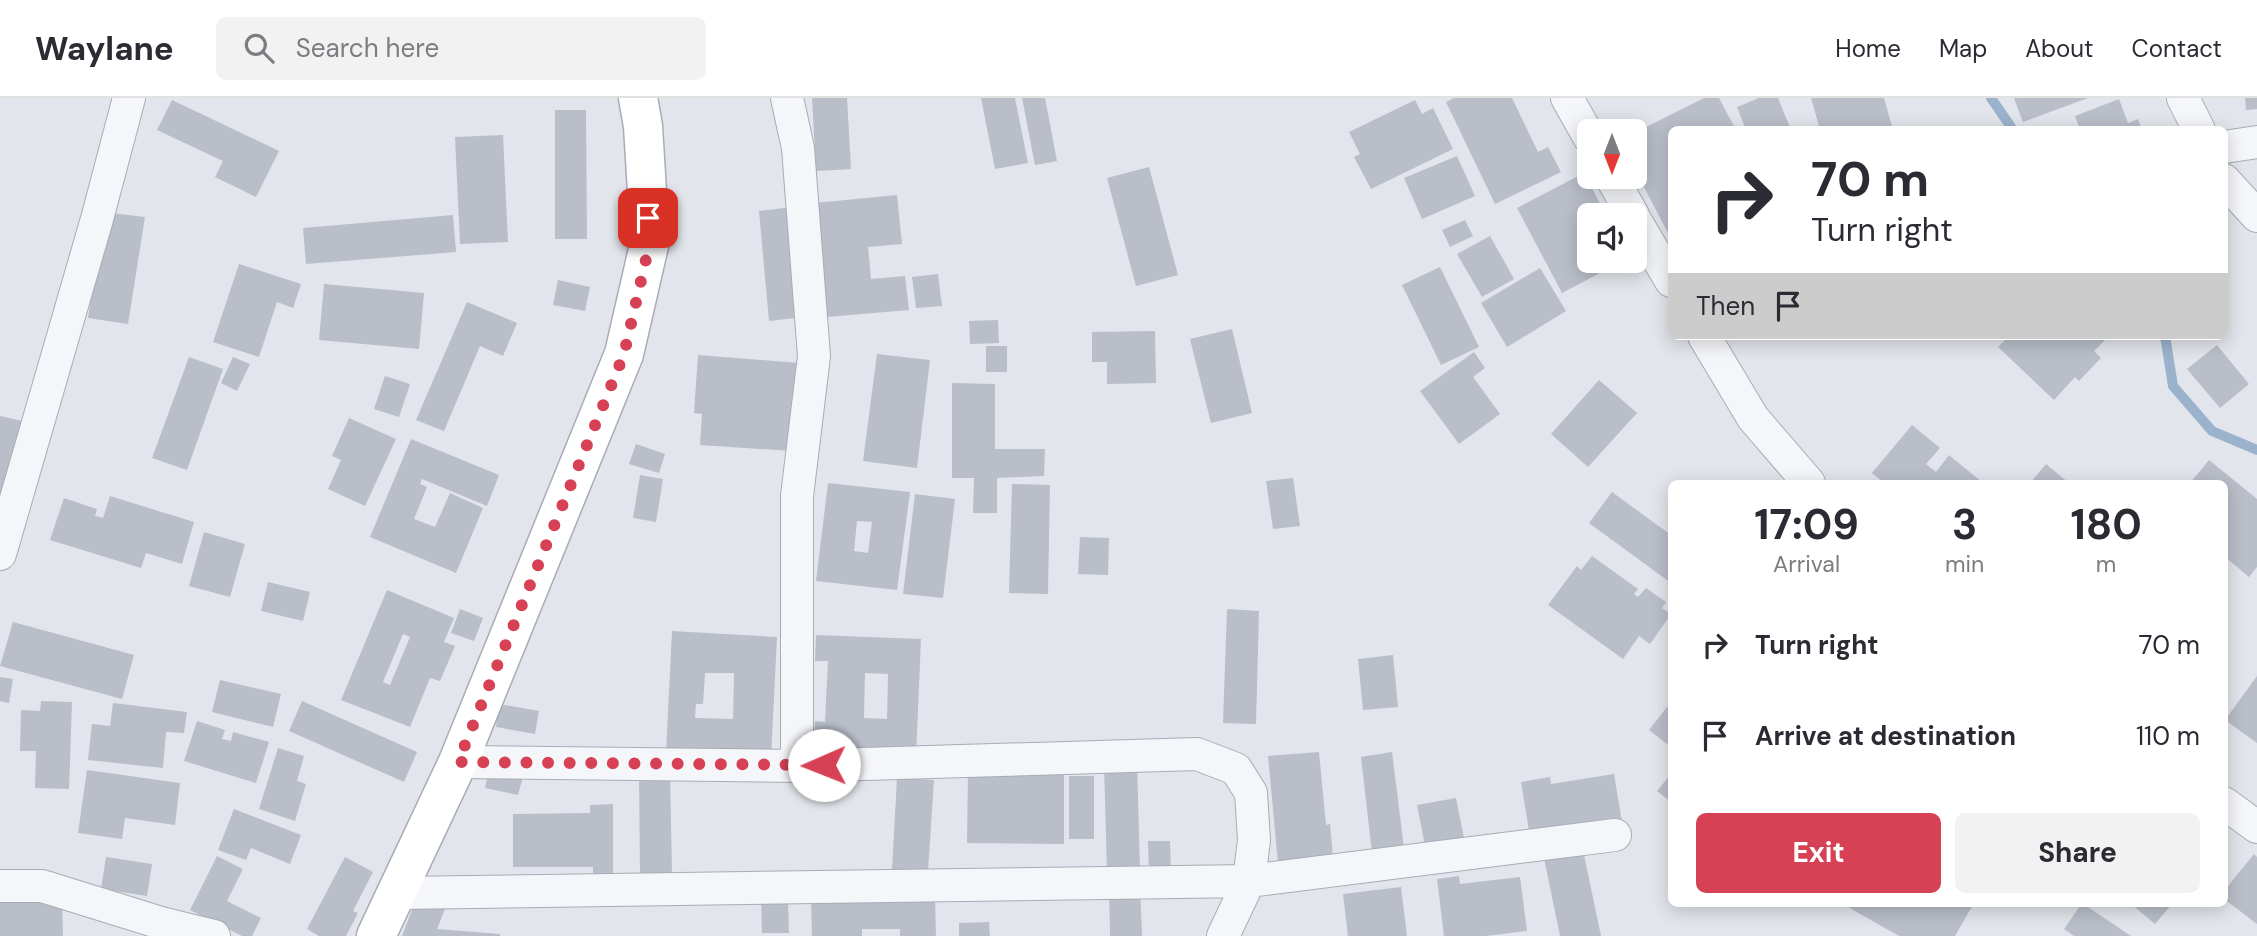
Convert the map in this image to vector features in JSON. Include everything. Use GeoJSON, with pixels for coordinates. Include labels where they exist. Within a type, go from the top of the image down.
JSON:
{"type":"FeatureCollection","features":[{"type":"Feature","properties":{"kind":"street"},"geometry":{"type":"LineString","coordinates":[[0,554],[97,219],[129,98]]}},
{"type":"Feature","properties":{"kind":"street"},"geometry":{"type":"LineString","coordinates":[[376,936],[458,762],[624,354],[650,242],[643,126],[638,98]]}},
{"type":"Feature","properties":{"kind":"street"},"geometry":{"type":"LineString","coordinates":[[787,98],[799,148],[814,356],[797,496],[797,766]]}},
{"type":"Feature","properties":{"kind":"street"},"geometry":{"type":"LineString","coordinates":[[1567,98],[1579,119]]}},
{"type":"Feature","properties":{"kind":"street"},"geometry":{"type":"LineString","coordinates":[[2183,98],[2197,126]]}},
{"type":"Feature","properties":{"kind":"street"},"geometry":{"type":"LineString","coordinates":[[2228,146],[2257,142]]}},
{"type":"Feature","properties":{"kind":"street"},"geometry":{"type":"LineString","coordinates":[[2228,184],[2257,216]]}},
{"type":"Feature","properties":{"kind":"street"},"geometry":{"type":"LineString","coordinates":[[1647,239],[1668,276]]}},
{"type":"Feature","properties":{"kind":"street"},"geometry":{"type":"LineString","coordinates":[[1706,340],[1753,418],[1806,480]]}},
{"type":"Feature","properties":{"kind":"street"},"geometry":{"type":"LineString","coordinates":[[458,762],[797,766],[1197,754],[1236,769],[1251,793],[1254,840],[1250,881],[1223,936]]}},
{"type":"Feature","properties":{"kind":"street"},"geometry":{"type":"LineString","coordinates":[[2228,806],[2257,827]]}},
{"type":"Feature","properties":{"kind":"street"},"geometry":{"type":"LineString","coordinates":[[397,892],[1250,881],[1615,835]]}},
{"type":"Feature","properties":{"kind":"street"},"geometry":{"type":"LineString","coordinates":[[0,886],[42,886],[161,923],[214,936]]}},
{"type":"Feature","properties":{"kind":"building"},"geometry":{"type":"Polygon","coordinates":[[[812,98],[847,98],[851,169],[816,171],[812,98]]]}},
{"type":"Feature","properties":{"kind":"building"},"geometry":{"type":"Polygon","coordinates":[[[981,98],[1015,98],[1028,163],[995,169],[981,98]]]}},
{"type":"Feature","properties":{"kind":"building"},"geometry":{"type":"Polygon","coordinates":[[[1022,98],[1045,98],[1057,161],[1035,165],[1022,98]]]}},
{"type":"Feature","properties":{"kind":"building"},"geometry":{"type":"Polygon","coordinates":[[[1454,98],[1512,98],[1538,152],[1548,147],[1561,172],[1495,204],[1446,102],[1454,98]]]}},
{"type":"Feature","properties":{"kind":"building"},"geometry":{"type":"Polygon","coordinates":[[[1704,98],[1719,98],[1734,126],[1668,126],[1668,233],[1645,189],[1647,126],[1704,98]]]}},
{"type":"Feature","properties":{"kind":"building"},"geometry":{"type":"Polygon","coordinates":[[[1759,98],[1778,98],[1789,126],[1744,126],[1737,107],[1759,98]]]}},
{"type":"Feature","properties":{"kind":"building"},"geometry":{"type":"Polygon","coordinates":[[[1811,98],[1884,98],[1892,126],[1819,126],[1811,98]]]}},
{"type":"Feature","properties":{"kind":"building"},"geometry":{"type":"Polygon","coordinates":[[[2014,98],[2088,98],[2023,122],[2014,98]]]}},
{"type":"Feature","properties":{"kind":"building"},"geometry":{"type":"Polygon","coordinates":[[[2245,98],[2257,98],[2257,109],[2246,110],[2245,98]]]}},
{"type":"Feature","properties":{"kind":"building"},"geometry":{"type":"Polygon","coordinates":[[[2119,99],[2128,123],[2138,119],[2141,126],[2079,126],[2075,116],[2119,99]]]}},
{"type":"Feature","properties":{"kind":"building"},"geometry":{"type":"Polygon","coordinates":[[[172,100],[279,151],[256,197],[215,177],[223,161],[157,130],[172,100]]]}},
{"type":"Feature","properties":{"kind":"building"},"geometry":{"type":"Polygon","coordinates":[[[1415,100],[1422,114],[1433,108],[1453,149],[1371,189],[1354,157],[1360,154],[1349,132],[1415,100]]]}},
{"type":"Feature","properties":{"kind":"building"},"geometry":{"type":"Polygon","coordinates":[[[555,110],[586,110],[587,239],[555,239],[555,110]]]}},
{"type":"Feature","properties":{"kind":"building"},"geometry":{"type":"Polygon","coordinates":[[[503,135],[508,242],[460,244],[455,137],[503,135]]]}},
{"type":"Feature","properties":{"kind":"building"},"geometry":{"type":"Polygon","coordinates":[[[1457,156],[1475,196],[1422,219],[1404,178],[1457,156]]]}},
{"type":"Feature","properties":{"kind":"building"},"geometry":{"type":"Polygon","coordinates":[[[1149,167],[1178,275],[1136,286],[1107,178],[1149,167]]]}},
{"type":"Feature","properties":{"kind":"building"},"geometry":{"type":"Polygon","coordinates":[[[1577,177],[1577,189],[1592,189],[1600,203],[1577,203],[1577,273],[1600,273],[1562,293],[1517,208],[1577,177]]]}},
{"type":"Feature","properties":{"kind":"building"},"geometry":{"type":"Polygon","coordinates":[[[897,195],[902,244],[868,247],[871,279],[905,276],[909,310],[827,317],[815,203],[897,195]]]}},
{"type":"Feature","properties":{"kind":"building"},"geometry":{"type":"Polygon","coordinates":[[[792,207],[803,317],[769,321],[759,211],[792,207]]]}},
{"type":"Feature","properties":{"kind":"building"},"geometry":{"type":"Polygon","coordinates":[[[103,212],[145,217],[128,324],[88,318],[103,212]]]}},
{"type":"Feature","properties":{"kind":"building"},"geometry":{"type":"Polygon","coordinates":[[[453,215],[456,252],[306,264],[303,228],[453,215]]]}},
{"type":"Feature","properties":{"kind":"building"},"geometry":{"type":"Polygon","coordinates":[[[1465,220],[1473,236],[1450,247],[1442,230],[1465,220]]]}},
{"type":"Feature","properties":{"kind":"building"},"geometry":{"type":"Polygon","coordinates":[[[1490,236],[1514,279],[1482,297],[1457,254],[1490,236]]]}},
{"type":"Feature","properties":{"kind":"building"},"geometry":{"type":"Polygon","coordinates":[[[239,264],[301,284],[293,308],[277,302],[259,357],[213,342],[239,264]]]}},
{"type":"Feature","properties":{"kind":"building"},"geometry":{"type":"Polygon","coordinates":[[[1440,267],[1479,347],[1441,365],[1402,285],[1440,267]]]}},
{"type":"Feature","properties":{"kind":"building"},"geometry":{"type":"Polygon","coordinates":[[[1540,268],[1566,311],[1507,347],[1481,303],[1540,268]]]}},
{"type":"Feature","properties":{"kind":"building"},"geometry":{"type":"Polygon","coordinates":[[[938,274],[942,306],[916,308],[912,277],[938,274]]]}},
{"type":"Feature","properties":{"kind":"building"},"geometry":{"type":"Polygon","coordinates":[[[558,280],[590,287],[585,311],[553,305],[558,280]]]}},
{"type":"Feature","properties":{"kind":"building"},"geometry":{"type":"Polygon","coordinates":[[[324,284],[424,293],[419,349],[319,340],[324,284]]]}},
{"type":"Feature","properties":{"kind":"building"},"geometry":{"type":"Polygon","coordinates":[[[467,302],[517,323],[503,356],[480,346],[444,431],[416,420],[467,302]]]}},
{"type":"Feature","properties":{"kind":"building"},"geometry":{"type":"Polygon","coordinates":[[[998,320],[999,343],[970,344],[969,321],[998,320]]]}},
{"type":"Feature","properties":{"kind":"building"},"geometry":{"type":"Polygon","coordinates":[[[1232,329],[1252,413],[1211,423],[1190,339],[1232,329]]]}},
{"type":"Feature","properties":{"kind":"building"},"geometry":{"type":"Polygon","coordinates":[[[1155,331],[1156,383],[1107,384],[1107,362],[1092,362],[1092,332],[1155,331]]]}},
{"type":"Feature","properties":{"kind":"building"},"geometry":{"type":"Polygon","coordinates":[[[2005,340],[2105,340],[2094,351],[2101,358],[2079,381],[2075,377],[2054,400],[1998,347],[2005,340]]]}},
{"type":"Feature","properties":{"kind":"building"},"geometry":{"type":"Polygon","coordinates":[[[2217,345],[2249,384],[2220,408],[2187,369],[2217,345]]]}},
{"type":"Feature","properties":{"kind":"building"},"geometry":{"type":"Polygon","coordinates":[[[986,346],[1007,346],[1007,372],[986,372],[986,346]]]}},
{"type":"Feature","properties":{"kind":"building"},"geometry":{"type":"Polygon","coordinates":[[[1474,352],[1485,368],[1473,377],[1500,414],[1459,444],[1420,391],[1474,352]]]}},
{"type":"Feature","properties":{"kind":"building"},"geometry":{"type":"Polygon","coordinates":[[[877,354],[930,360],[917,468],[863,461],[877,354]]]}},
{"type":"Feature","properties":{"kind":"building"},"geometry":{"type":"Polygon","coordinates":[[[698,355],[800,363],[793,451],[700,445],[702,414],[694,413],[698,355]]]}},
{"type":"Feature","properties":{"kind":"building"},"geometry":{"type":"Polygon","coordinates":[[[189,357],[223,369],[187,470],[152,458],[189,357]]]}},
{"type":"Feature","properties":{"kind":"building"},"geometry":{"type":"Polygon","coordinates":[[[233,357],[250,364],[237,391],[221,383],[233,357]]]}},
{"type":"Feature","properties":{"kind":"building"},"geometry":{"type":"Polygon","coordinates":[[[385,376],[410,384],[399,417],[374,409],[385,376]]]}},
{"type":"Feature","properties":{"kind":"building"},"geometry":{"type":"Polygon","coordinates":[[[1599,380],[1637,413],[1588,467],[1551,434],[1599,380]]]}},
{"type":"Feature","properties":{"kind":"building"},"geometry":{"type":"Polygon","coordinates":[[[952,383],[995,384],[995,449],[1045,449],[1044,476],[997,478],[997,513],[973,513],[974,478],[952,478],[952,383]]]}},
{"type":"Feature","properties":{"kind":"building"},"geometry":{"type":"Polygon","coordinates":[[[0,416],[27,422],[0,522],[0,416]]]}},
{"type":"Feature","properties":{"kind":"building"},"geometry":{"type":"Polygon","coordinates":[[[349,418],[396,439],[365,506],[328,489],[341,460],[332,456],[349,418]]]}},
{"type":"Feature","properties":{"kind":"building"},"geometry":{"type":"Polygon","coordinates":[[[1912,425],[1940,448],[1926,464],[1936,472],[1949,455],[1979,480],[1880,480],[1872,473],[1912,425]]]}},
{"type":"Feature","properties":{"kind":"building"},"geometry":{"type":"Polygon","coordinates":[[[411,439],[499,475],[487,506],[422,479],[420,484],[427,487],[414,519],[435,527],[450,493],[483,508],[456,573],[370,537],[411,439]]]}},
{"type":"Feature","properties":{"kind":"building"},"geometry":{"type":"Polygon","coordinates":[[[636,444],[665,454],[659,473],[629,464],[636,444]]]}},
{"type":"Feature","properties":{"kind":"building"},"geometry":{"type":"Polygon","coordinates":[[[2209,460],[2257,499],[2257,567],[2249,577],[2228,559],[2228,480],[2192,480],[2209,460]]]}},
{"type":"Feature","properties":{"kind":"building"},"geometry":{"type":"Polygon","coordinates":[[[2046,464],[2065,480],[2033,480],[2046,464]]]}},
{"type":"Feature","properties":{"kind":"building"},"geometry":{"type":"Polygon","coordinates":[[[640,475],[663,479],[656,522],[633,518],[640,475]]]}},
{"type":"Feature","properties":{"kind":"building"},"geometry":{"type":"Polygon","coordinates":[[[1293,478],[1300,526],[1273,529],[1266,481],[1293,478]]]}},
{"type":"Feature","properties":{"kind":"building"},"geometry":{"type":"Polygon","coordinates":[[[828,483],[910,492],[897,590],[816,581],[828,483]],[[857,521],[854,551],[868,553],[872,522],[857,521]]]}},
{"type":"Feature","properties":{"kind":"building"},"geometry":{"type":"Polygon","coordinates":[[[1012,484],[1050,485],[1048,594],[1009,593],[1012,484]]]}},
{"type":"Feature","properties":{"kind":"building"},"geometry":{"type":"Polygon","coordinates":[[[1612,492],[1668,533],[1668,581],[1589,523],[1612,492]]]}},
{"type":"Feature","properties":{"kind":"building"},"geometry":{"type":"Polygon","coordinates":[[[915,494],[955,499],[943,598],[903,594],[915,494]]]}},
{"type":"Feature","properties":{"kind":"building"},"geometry":{"type":"Polygon","coordinates":[[[110,496],[194,522],[182,564],[146,553],[141,568],[50,540],[64,498],[97,509],[95,516],[103,518],[110,496]]]}},
{"type":"Feature","properties":{"kind":"building"},"geometry":{"type":"Polygon","coordinates":[[[204,532],[245,544],[230,597],[189,586],[204,532]]]}},
{"type":"Feature","properties":{"kind":"building"},"geometry":{"type":"Polygon","coordinates":[[[1080,537],[1109,538],[1108,575],[1078,574],[1080,537]]]}},
{"type":"Feature","properties":{"kind":"building"},"geometry":{"type":"Polygon","coordinates":[[[1592,556],[1638,589],[1634,594],[1638,597],[1646,588],[1666,602],[1662,608],[1668,612],[1668,618],[1650,644],[1639,636],[1623,659],[1548,605],[1577,566],[1581,570],[1592,556]]]}},
{"type":"Feature","properties":{"kind":"building"},"geometry":{"type":"Polygon","coordinates":[[[268,582],[310,592],[303,621],[261,611],[268,582]]]}},
{"type":"Feature","properties":{"kind":"building"},"geometry":{"type":"Polygon","coordinates":[[[387,590],[454,618],[444,642],[455,646],[440,681],[430,678],[410,727],[341,700],[387,590]],[[403,634],[383,682],[390,685],[410,637],[403,634]]]}},
{"type":"Feature","properties":{"kind":"building"},"geometry":{"type":"Polygon","coordinates":[[[460,609],[483,618],[474,641],[451,633],[460,609]]]}},
{"type":"Feature","properties":{"kind":"building"},"geometry":{"type":"Polygon","coordinates":[[[1227,609],[1259,611],[1256,724],[1223,723],[1227,609]]]}},
{"type":"Feature","properties":{"kind":"building"},"geometry":{"type":"Polygon","coordinates":[[[13,622],[134,655],[122,699],[0,666],[13,622]]]}},
{"type":"Feature","properties":{"kind":"building"},"geometry":{"type":"Polygon","coordinates":[[[672,631],[777,637],[771,758],[666,753],[672,631]],[[705,673],[703,704],[696,704],[695,718],[733,719],[734,673],[705,673]]]}},
{"type":"Feature","properties":{"kind":"building"},"geometry":{"type":"Polygon","coordinates":[[[816,635],[921,639],[916,757],[814,752],[815,721],[825,722],[828,661],[815,661],[816,635]],[[865,673],[864,718],[887,719],[888,674],[865,673]]]}},
{"type":"Feature","properties":{"kind":"building"},"geometry":{"type":"Polygon","coordinates":[[[1393,655],[1398,707],[1363,710],[1358,659],[1393,655]]]}},
{"type":"Feature","properties":{"kind":"building"},"geometry":{"type":"Polygon","coordinates":[[[2257,676],[2257,743],[2228,722],[2228,716],[2257,676]]]}},
{"type":"Feature","properties":{"kind":"building"},"geometry":{"type":"Polygon","coordinates":[[[0,677],[13,679],[9,703],[0,701],[0,677]]]}},
{"type":"Feature","properties":{"kind":"building"},"geometry":{"type":"Polygon","coordinates":[[[220,680],[281,694],[273,727],[212,712],[220,680]]]}},
{"type":"Feature","properties":{"kind":"building"},"geometry":{"type":"Polygon","coordinates":[[[41,701],[72,702],[69,789],[35,788],[36,751],[20,751],[21,710],[40,711],[41,701]]]}},
{"type":"Feature","properties":{"kind":"building"},"geometry":{"type":"Polygon","coordinates":[[[302,701],[417,752],[404,782],[289,731],[302,701]]]}},
{"type":"Feature","properties":{"kind":"building"},"geometry":{"type":"Polygon","coordinates":[[[113,703],[187,712],[184,733],[166,732],[163,768],[88,760],[92,724],[110,726],[113,703]]]}},
{"type":"Feature","properties":{"kind":"building"},"geometry":{"type":"Polygon","coordinates":[[[499,704],[539,711],[535,734],[496,727],[499,704]]]}},
{"type":"Feature","properties":{"kind":"building"},"geometry":{"type":"Polygon","coordinates":[[[1667,707],[1668,708],[1668,745],[1649,730],[1667,707]]]}},
{"type":"Feature","properties":{"kind":"building"},"geometry":{"type":"Polygon","coordinates":[[[197,721],[225,730],[222,739],[231,741],[233,732],[269,742],[256,783],[184,761],[197,721]]]}},
{"type":"Feature","properties":{"kind":"building"},"geometry":{"type":"Polygon","coordinates":[[[278,748],[304,756],[297,781],[306,784],[295,821],[259,809],[278,748]]]}},
{"type":"Feature","properties":{"kind":"building"},"geometry":{"type":"Polygon","coordinates":[[[1319,752],[1326,825],[1330,824],[1333,858],[1278,863],[1268,756],[1319,752]]]}},
{"type":"Feature","properties":{"kind":"building"},"geometry":{"type":"Polygon","coordinates":[[[1392,752],[1404,848],[1372,853],[1361,757],[1392,752]]]}},
{"type":"Feature","properties":{"kind":"building"},"geometry":{"type":"Polygon","coordinates":[[[1137,762],[1140,870],[1107,871],[1104,764],[1137,762]]]}},
{"type":"Feature","properties":{"kind":"building"},"geometry":{"type":"Polygon","coordinates":[[[490,766],[524,773],[518,795],[485,788],[490,766]]]}},
{"type":"Feature","properties":{"kind":"building"},"geometry":{"type":"Polygon","coordinates":[[[968,769],[1064,769],[1064,844],[967,843],[968,769]]]}},
{"type":"Feature","properties":{"kind":"building"},"geometry":{"type":"Polygon","coordinates":[[[87,770],[180,783],[175,825],[125,818],[122,839],[78,833],[87,770]]]}},
{"type":"Feature","properties":{"kind":"building"},"geometry":{"type":"Polygon","coordinates":[[[639,773],[670,773],[672,874],[640,875],[639,773]]]}},
{"type":"Feature","properties":{"kind":"building"},"geometry":{"type":"Polygon","coordinates":[[[1614,774],[1622,822],[1530,837],[1521,782],[1550,777],[1551,784],[1614,774]]]}},
{"type":"Feature","properties":{"kind":"building"},"geometry":{"type":"Polygon","coordinates":[[[1069,776],[1094,776],[1094,839],[1069,839],[1069,776]]]}},
{"type":"Feature","properties":{"kind":"building"},"geometry":{"type":"Polygon","coordinates":[[[897,778],[934,780],[928,871],[892,869],[897,778]]]}},
{"type":"Feature","properties":{"kind":"building"},"geometry":{"type":"Polygon","coordinates":[[[1668,778],[1668,800],[1657,791],[1668,778]]]}},
{"type":"Feature","properties":{"kind":"building"},"geometry":{"type":"Polygon","coordinates":[[[1456,798],[1465,843],[1426,851],[1417,805],[1456,798]]]}},
{"type":"Feature","properties":{"kind":"building"},"geometry":{"type":"Polygon","coordinates":[[[613,804],[613,877],[593,877],[593,867],[513,867],[513,814],[590,813],[590,805],[613,804]]]}},
{"type":"Feature","properties":{"kind":"building"},"geometry":{"type":"Polygon","coordinates":[[[234,809],[301,835],[290,864],[251,848],[246,860],[218,850],[234,809]]]}},
{"type":"Feature","properties":{"kind":"building"},"geometry":{"type":"Polygon","coordinates":[[[1148,841],[1170,841],[1171,874],[1149,874],[1148,841]]]}},
{"type":"Feature","properties":{"kind":"building"},"geometry":{"type":"Polygon","coordinates":[[[1583,850],[1601,936],[1560,936],[1544,858],[1583,850]]]}},
{"type":"Feature","properties":{"kind":"building"},"geometry":{"type":"Polygon","coordinates":[[[2254,854],[2257,857],[2257,924],[2228,902],[2228,886],[2254,854]]]}},
{"type":"Feature","properties":{"kind":"building"},"geometry":{"type":"Polygon","coordinates":[[[217,856],[243,869],[227,901],[261,918],[252,936],[242,936],[190,910],[217,856]]]}},
{"type":"Feature","properties":{"kind":"building"},"geometry":{"type":"Polygon","coordinates":[[[106,857],[152,864],[147,896],[101,889],[106,857]]]}},
{"type":"Feature","properties":{"kind":"building"},"geometry":{"type":"Polygon","coordinates":[[[345,857],[373,872],[353,911],[358,913],[346,936],[319,936],[307,929],[345,857]]]}},
{"type":"Feature","properties":{"kind":"building"},"geometry":{"type":"Polygon","coordinates":[[[1459,876],[1460,884],[1520,877],[1527,931],[1486,936],[1444,936],[1437,879],[1459,876]]]}},
{"type":"Feature","properties":{"kind":"building"},"geometry":{"type":"Polygon","coordinates":[[[1140,886],[1142,936],[1110,936],[1109,888],[1140,886]]]}},
{"type":"Feature","properties":{"kind":"building"},"geometry":{"type":"Polygon","coordinates":[[[1401,887],[1407,936],[1348,936],[1343,894],[1401,887]]]}},
{"type":"Feature","properties":{"kind":"building"},"geometry":{"type":"Polygon","coordinates":[[[62,896],[63,936],[0,936],[0,898],[62,896]]]}},
{"type":"Feature","properties":{"kind":"building"},"geometry":{"type":"Polygon","coordinates":[[[935,896],[936,936],[900,936],[900,929],[862,929],[862,936],[812,936],[811,899],[935,896]]]}},
{"type":"Feature","properties":{"kind":"building"},"geometry":{"type":"Polygon","coordinates":[[[416,899],[445,909],[437,929],[500,936],[402,936],[416,899]]]}},
{"type":"Feature","properties":{"kind":"building"},"geometry":{"type":"Polygon","coordinates":[[[761,900],[788,900],[789,933],[762,933],[761,900]]]}},
{"type":"Feature","properties":{"kind":"building"},"geometry":{"type":"Polygon","coordinates":[[[1848,907],[1972,907],[1955,936],[1899,936],[1848,907]]]}},
{"type":"Feature","properties":{"kind":"building"},"geometry":{"type":"Polygon","coordinates":[[[2079,907],[2088,907],[2131,936],[2074,936],[2064,929],[2079,907]]]}},
{"type":"Feature","properties":{"kind":"building"},"geometry":{"type":"Polygon","coordinates":[[[2135,907],[2170,907],[2155,924],[2135,907]]]}},
{"type":"Feature","properties":{"kind":"building"},"geometry":{"type":"Polygon","coordinates":[[[989,922],[990,936],[959,936],[959,923],[989,922]]]}},
{"type":"Feature","properties":{"kind":"waterway"},"geometry":{"type":"LineString","coordinates":[[1991,98],[2010,126]]}},
{"type":"Feature","properties":{"kind":"waterway"},"geometry":{"type":"LineString","coordinates":[[2166,340],[2173,386],[2212,431],[2257,450]]}},
{"type":"Feature","properties":{"kind":"route"},"geometry":{"type":"LineString","coordinates":[[648,218],[650,242],[624,354],[458,762],[824,765]]}}]}
